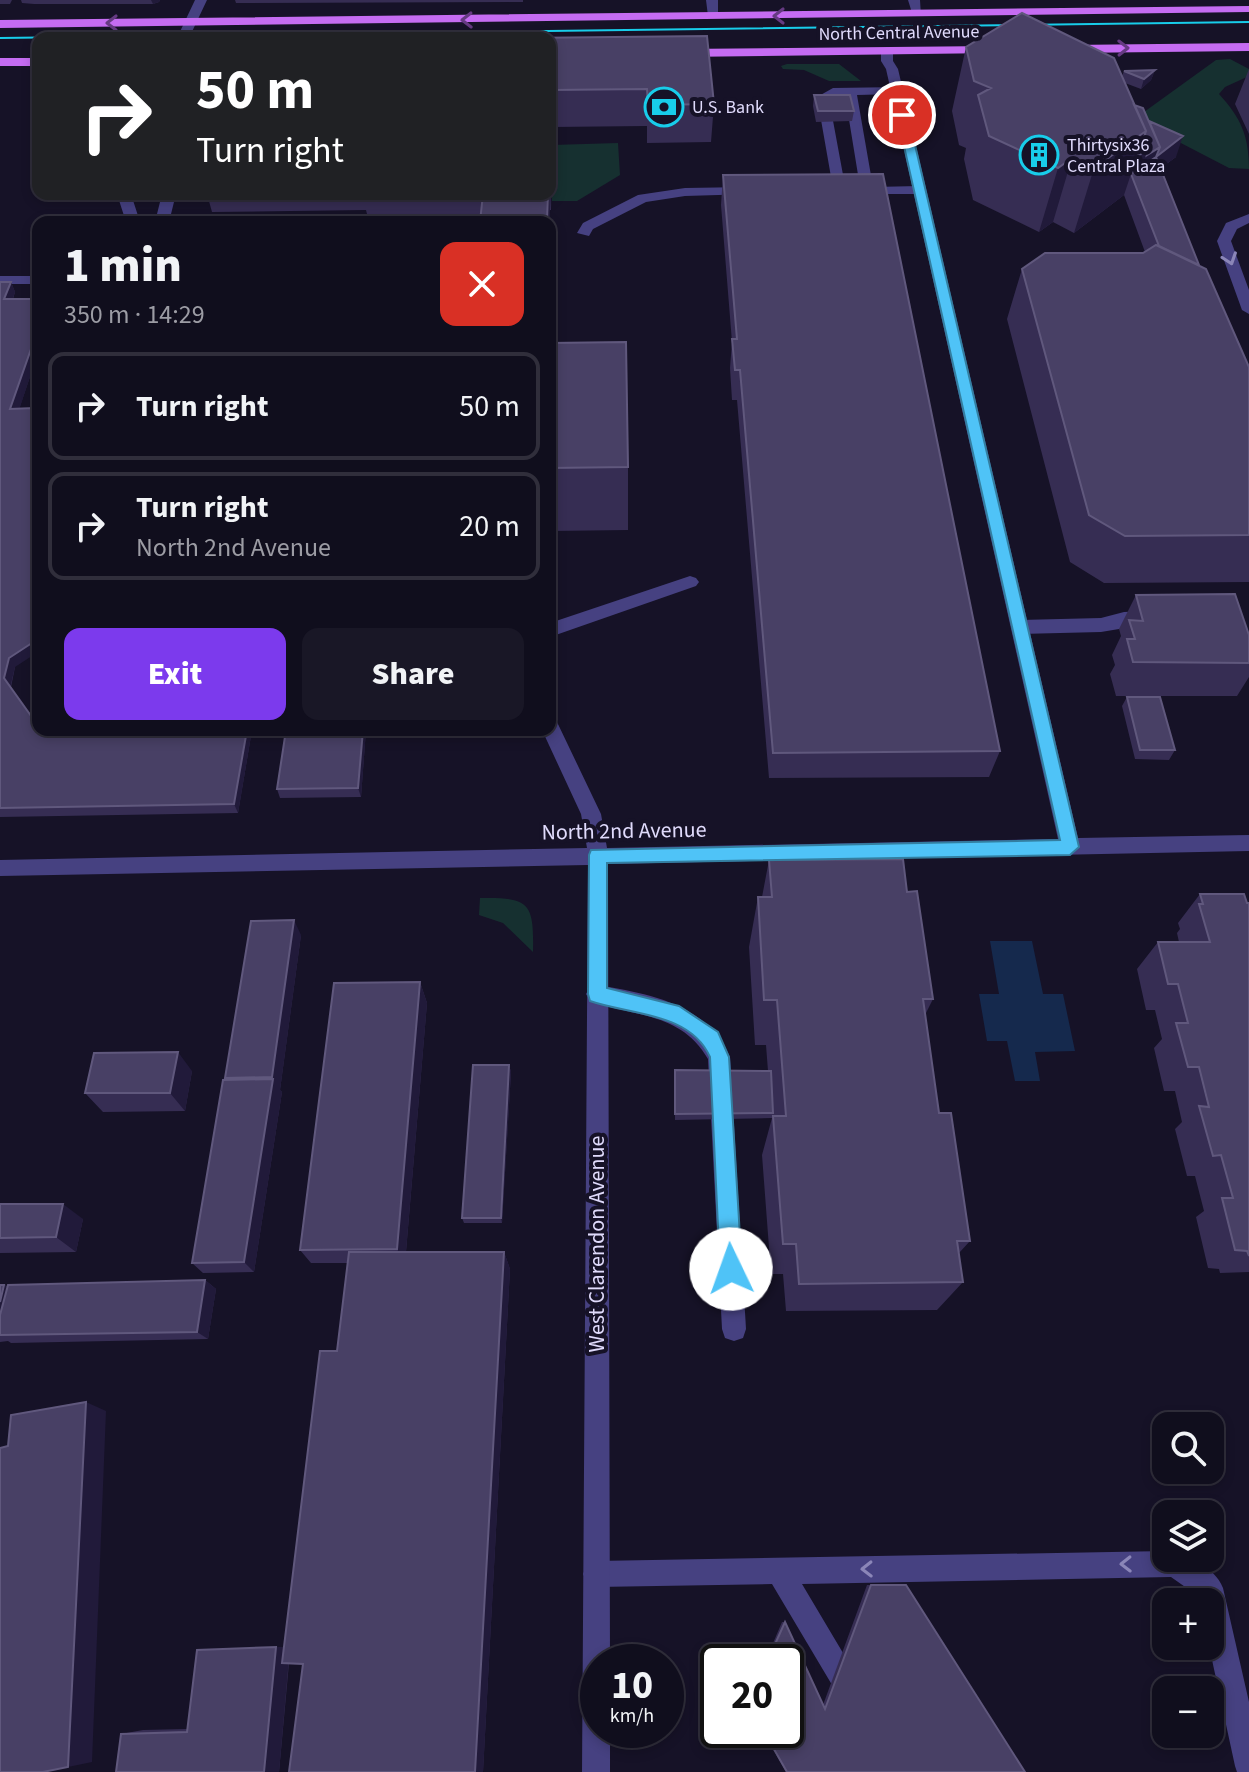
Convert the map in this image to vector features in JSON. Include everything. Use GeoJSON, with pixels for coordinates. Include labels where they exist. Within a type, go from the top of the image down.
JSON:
{"type":"FeatureCollection","features":[{"type":"Feature","properties":{"kind":"main road","name":"North Central Avenue"},"geometry":{"type":"LineString","coordinates":[[0,24],[1249,9]]}},
{"type":"Feature","properties":{"kind":"main road"},"geometry":{"type":"LineString","coordinates":[[1061,49],[1249,47]]}},
{"type":"Feature","properties":{"kind":"main road","name":"North Central Avenue"},"geometry":{"type":"LineString","coordinates":[[674,53],[1003,50]]}},
{"type":"Feature","properties":{"kind":"main road"},"geometry":{"type":"LineString","coordinates":[[0,62],[32,62]]}},
{"type":"Feature","properties":{"kind":"street"},"geometry":{"type":"LineString","coordinates":[[186,32],[201,0]]}},
{"type":"Feature","properties":{"kind":"street"},"geometry":{"type":"LineString","coordinates":[[712,0],[714,16]]}},
{"type":"Feature","properties":{"kind":"street"},"geometry":{"type":"LineString","coordinates":[[914,0],[917,14]]}},
{"type":"Feature","properties":{"kind":"street"},"geometry":{"type":"LineString","coordinates":[[887,51],[1070,847]]}},
{"type":"Feature","properties":{"kind":"street"},"geometry":{"type":"LineString","coordinates":[[897,90],[844,92],[846,191],[919,190]]}},
{"type":"Feature","properties":{"kind":"street"},"geometry":{"type":"LineString","coordinates":[[584,233],[588,226],[643,198],[685,192],[769,191]]}},
{"type":"Feature","properties":{"kind":"street"},"geometry":{"type":"LineString","coordinates":[[1249,218],[1231,226],[1224,241],[1249,310]]}},
{"type":"Feature","properties":{"kind":"street"},"geometry":{"type":"LineString","coordinates":[[0,280],[32,280]]}},
{"type":"Feature","properties":{"kind":"street"},"geometry":{"type":"LineString","coordinates":[[556,628],[690,582]]}},
{"type":"Feature","properties":{"kind":"street"},"geometry":{"type":"LineString","coordinates":[[1020,627],[1101,625],[1124,619],[1171,618]]}},
{"type":"Feature","properties":{"kind":"street","name":"West Clarendon Avenue"},"geometry":{"type":"LineString","coordinates":[[554,736],[591,814],[598,855],[596,1772]]}},
{"type":"Feature","properties":{"kind":"street","name":"North 2nd Avenue"},"geometry":{"type":"LineString","coordinates":[[0,868],[1249,843]]}},
{"type":"Feature","properties":{"kind":"street"},"geometry":{"type":"LineString","coordinates":[[597,994],[672,1012],[711,1039],[719,1057],[734,1329]]}},
{"type":"Feature","properties":{"kind":"street"},"geometry":{"type":"LineString","coordinates":[[596,1574],[1175,1564],[1210,1588],[1249,1766]]}},
{"type":"Feature","properties":{"kind":"street"},"geometry":{"type":"LineString","coordinates":[[779,1570],[868,1718]]}},
{"type":"Feature","properties":{"kind":"green space"},"geometry":{"type":"Polygon","coordinates":[[[1230,59],[1249,69],[1249,76],[1225,87],[1219,94],[1242,128],[1249,169],[1229,168],[1150,127],[1144,112],[1216,60],[1230,59]]]}},
{"type":"Feature","properties":{"kind":"green space"},"geometry":{"type":"Polygon","coordinates":[[[839,64],[861,81],[829,81],[804,70],[783,69],[781,66],[839,64]]]}},
{"type":"Feature","properties":{"kind":"green space"},"geometry":{"type":"Polygon","coordinates":[[[618,143],[620,175],[577,201],[552,201],[556,200],[556,145],[618,143]]]}},
{"type":"Feature","properties":{"kind":"green space"},"geometry":{"type":"Polygon","coordinates":[[[480,898],[510,899],[526,906],[532,923],[533,952],[503,923],[479,915],[480,898]]]}},
{"type":"Feature","properties":{"kind":"water"},"geometry":{"type":"Polygon","coordinates":[[[990,941],[1032,941],[1043,994],[1063,994],[1075,1051],[1035,1052],[1040,1081],[1015,1081],[1007,1041],[987,1041],[979,994],[999,994],[990,941]]]}},
{"type":"Feature","properties":{"kind":"building"},"geometry":{"type":"Polygon","coordinates":[[[1022,13],[1114,58],[1146,131],[1094,168],[1072,158],[1058,168],[989,136],[978,95],[991,88],[974,81],[966,47],[1022,13]]]}},
{"type":"Feature","properties":{"kind":"building"},"geometry":{"type":"Polygon","coordinates":[[[707,36],[714,104],[648,105],[647,89],[556,90],[556,38],[707,36]]]}},
{"type":"Feature","properties":{"kind":"building"},"geometry":{"type":"Polygon","coordinates":[[[1155,70],[1144,79],[1124,71],[1155,70]]]}},
{"type":"Feature","properties":{"kind":"building"},"geometry":{"type":"Polygon","coordinates":[[[814,95],[850,95],[854,111],[818,111],[814,95]]]}},
{"type":"Feature","properties":{"kind":"building"},"geometry":{"type":"Polygon","coordinates":[[[1134,105],[1143,108],[1160,147],[1147,155],[1150,147],[1146,131],[1134,105]]]}},
{"type":"Feature","properties":{"kind":"building"},"geometry":{"type":"Polygon","coordinates":[[[1149,121],[1183,136],[1156,157],[1160,147],[1149,121]]]}},
{"type":"Feature","properties":{"kind":"building"},"geometry":{"type":"Polygon","coordinates":[[[1145,134],[1150,147],[1137,157],[1145,134]]]}},
{"type":"Feature","properties":{"kind":"building"},"geometry":{"type":"Polygon","coordinates":[[[1156,157],[1199,265],[1159,246],[1131,174],[1156,157]]]}},
{"type":"Feature","properties":{"kind":"building"},"geometry":{"type":"Polygon","coordinates":[[[883,174],[1000,751],[773,753],[740,370],[735,370],[732,339],[737,339],[723,175],[883,174]]]}},
{"type":"Feature","properties":{"kind":"building"},"geometry":{"type":"Polygon","coordinates":[[[482,200],[548,200],[547,216],[481,216],[482,200]]]}},
{"type":"Feature","properties":{"kind":"building"},"geometry":{"type":"Polygon","coordinates":[[[1156,245],[1206,269],[1249,367],[1249,535],[1125,536],[1089,515],[1022,269],[1045,253],[1143,253],[1156,245]]]}},
{"type":"Feature","properties":{"kind":"building"},"geometry":{"type":"Polygon","coordinates":[[[0,282],[11,282],[4,299],[32,299],[32,346],[10,409],[32,408],[32,643],[9,658],[4,678],[32,717],[32,736],[246,736],[234,804],[0,808],[0,282]]]}},
{"type":"Feature","properties":{"kind":"building"},"geometry":{"type":"Polygon","coordinates":[[[626,342],[628,467],[556,468],[556,343],[626,342]]]}},
{"type":"Feature","properties":{"kind":"building"},"geometry":{"type":"Polygon","coordinates":[[[1235,594],[1249,635],[1249,663],[1133,662],[1127,639],[1135,639],[1129,620],[1143,621],[1136,595],[1235,594]]]}},
{"type":"Feature","properties":{"kind":"building"},"geometry":{"type":"Polygon","coordinates":[[[1127,697],[1160,697],[1175,750],[1140,750],[1127,697]]]}},
{"type":"Feature","properties":{"kind":"building"},"geometry":{"type":"Polygon","coordinates":[[[285,736],[362,736],[358,788],[277,789],[285,736]]]}},
{"type":"Feature","properties":{"kind":"building"},"geometry":{"type":"Polygon","coordinates":[[[903,859],[907,892],[917,891],[933,999],[923,999],[939,1113],[951,1113],[970,1241],[957,1241],[963,1282],[799,1284],[796,1244],[783,1244],[773,1116],[786,1116],[777,1000],[764,1000],[758,897],[772,897],[769,860],[903,859]]]}},
{"type":"Feature","properties":{"kind":"building"},"geometry":{"type":"Polygon","coordinates":[[[1200,894],[1244,894],[1249,903],[1249,1256],[1247,1251],[1235,1250],[1222,1198],[1233,1198],[1221,1155],[1213,1156],[1199,1106],[1209,1107],[1199,1067],[1188,1067],[1176,1023],[1188,1023],[1178,984],[1168,984],[1158,942],[1210,942],[1199,904],[1203,904],[1200,894]]]}},
{"type":"Feature","properties":{"kind":"building"},"geometry":{"type":"Polygon","coordinates":[[[294,920],[272,1077],[225,1078],[251,921],[294,920]]]}},
{"type":"Feature","properties":{"kind":"building"},"geometry":{"type":"Polygon","coordinates":[[[420,982],[397,1249],[300,1250],[334,983],[420,982]]]}},
{"type":"Feature","properties":{"kind":"building"},"geometry":{"type":"Polygon","coordinates":[[[178,1052],[170,1093],[85,1093],[94,1053],[178,1052]]]}},
{"type":"Feature","properties":{"kind":"building"},"geometry":{"type":"Polygon","coordinates":[[[473,1065],[509,1065],[501,1218],[462,1218],[473,1065]]]}},
{"type":"Feature","properties":{"kind":"building"},"geometry":{"type":"Polygon","coordinates":[[[675,1070],[771,1071],[773,1113],[675,1114],[675,1070]]]}},
{"type":"Feature","properties":{"kind":"building"},"geometry":{"type":"Polygon","coordinates":[[[273,1079],[244,1262],[192,1263],[223,1080],[273,1079]]]}},
{"type":"Feature","properties":{"kind":"building"},"geometry":{"type":"Polygon","coordinates":[[[0,1204],[63,1204],[56,1237],[0,1238],[0,1204]]]}},
{"type":"Feature","properties":{"kind":"building"},"geometry":{"type":"Polygon","coordinates":[[[349,1252],[504,1252],[475,1772],[289,1772],[303,1664],[282,1663],[320,1351],[337,1351],[349,1252]]]}},
{"type":"Feature","properties":{"kind":"building"},"geometry":{"type":"Polygon","coordinates":[[[205,1280],[197,1332],[0,1335],[0,1315],[8,1285],[205,1280]]]}},
{"type":"Feature","properties":{"kind":"building"},"geometry":{"type":"Polygon","coordinates":[[[86,1402],[68,1767],[43,1772],[0,1772],[0,1448],[8,1446],[11,1415],[86,1402]]]}},
{"type":"Feature","properties":{"kind":"building"},"geometry":{"type":"Polygon","coordinates":[[[871,1585],[906,1585],[1025,1772],[787,1772],[773,1748],[804,1748],[804,1663],[825,1709],[871,1585]]]}},
{"type":"Feature","properties":{"kind":"building"},"geometry":{"type":"Polygon","coordinates":[[[785,1622],[795,1644],[775,1644],[785,1622]]]}},
{"type":"Feature","properties":{"kind":"building"},"geometry":{"type":"Polygon","coordinates":[[[276,1647],[264,1772],[116,1772],[121,1734],[187,1732],[197,1650],[276,1647]]]}},
{"type":"Feature","properties":{"kind":"tram line"},"geometry":{"type":"LineString","coordinates":[[468,32],[1249,22]]}},
{"type":"Feature","properties":{"kind":"tram line"},"geometry":{"type":"LineString","coordinates":[[0,38],[32,38]]}},
{"type":"Feature","properties":{"kind":"place","name":"U.S. Bank"},"geometry":{"type":"Point","coordinates":[664,107]}},
{"type":"Feature","properties":{"kind":"place","name":"Thirtysix36 Central Plaza"},"geometry":{"type":"Point","coordinates":[1039,155]}},
{"type":"Feature","properties":{"kind":"route"},"geometry":{"type":"LineString","coordinates":[[731,1269],[719,1057],[711,1039],[672,1012],[597,994],[598,855],[1070,847],[902,115]]}}]}
